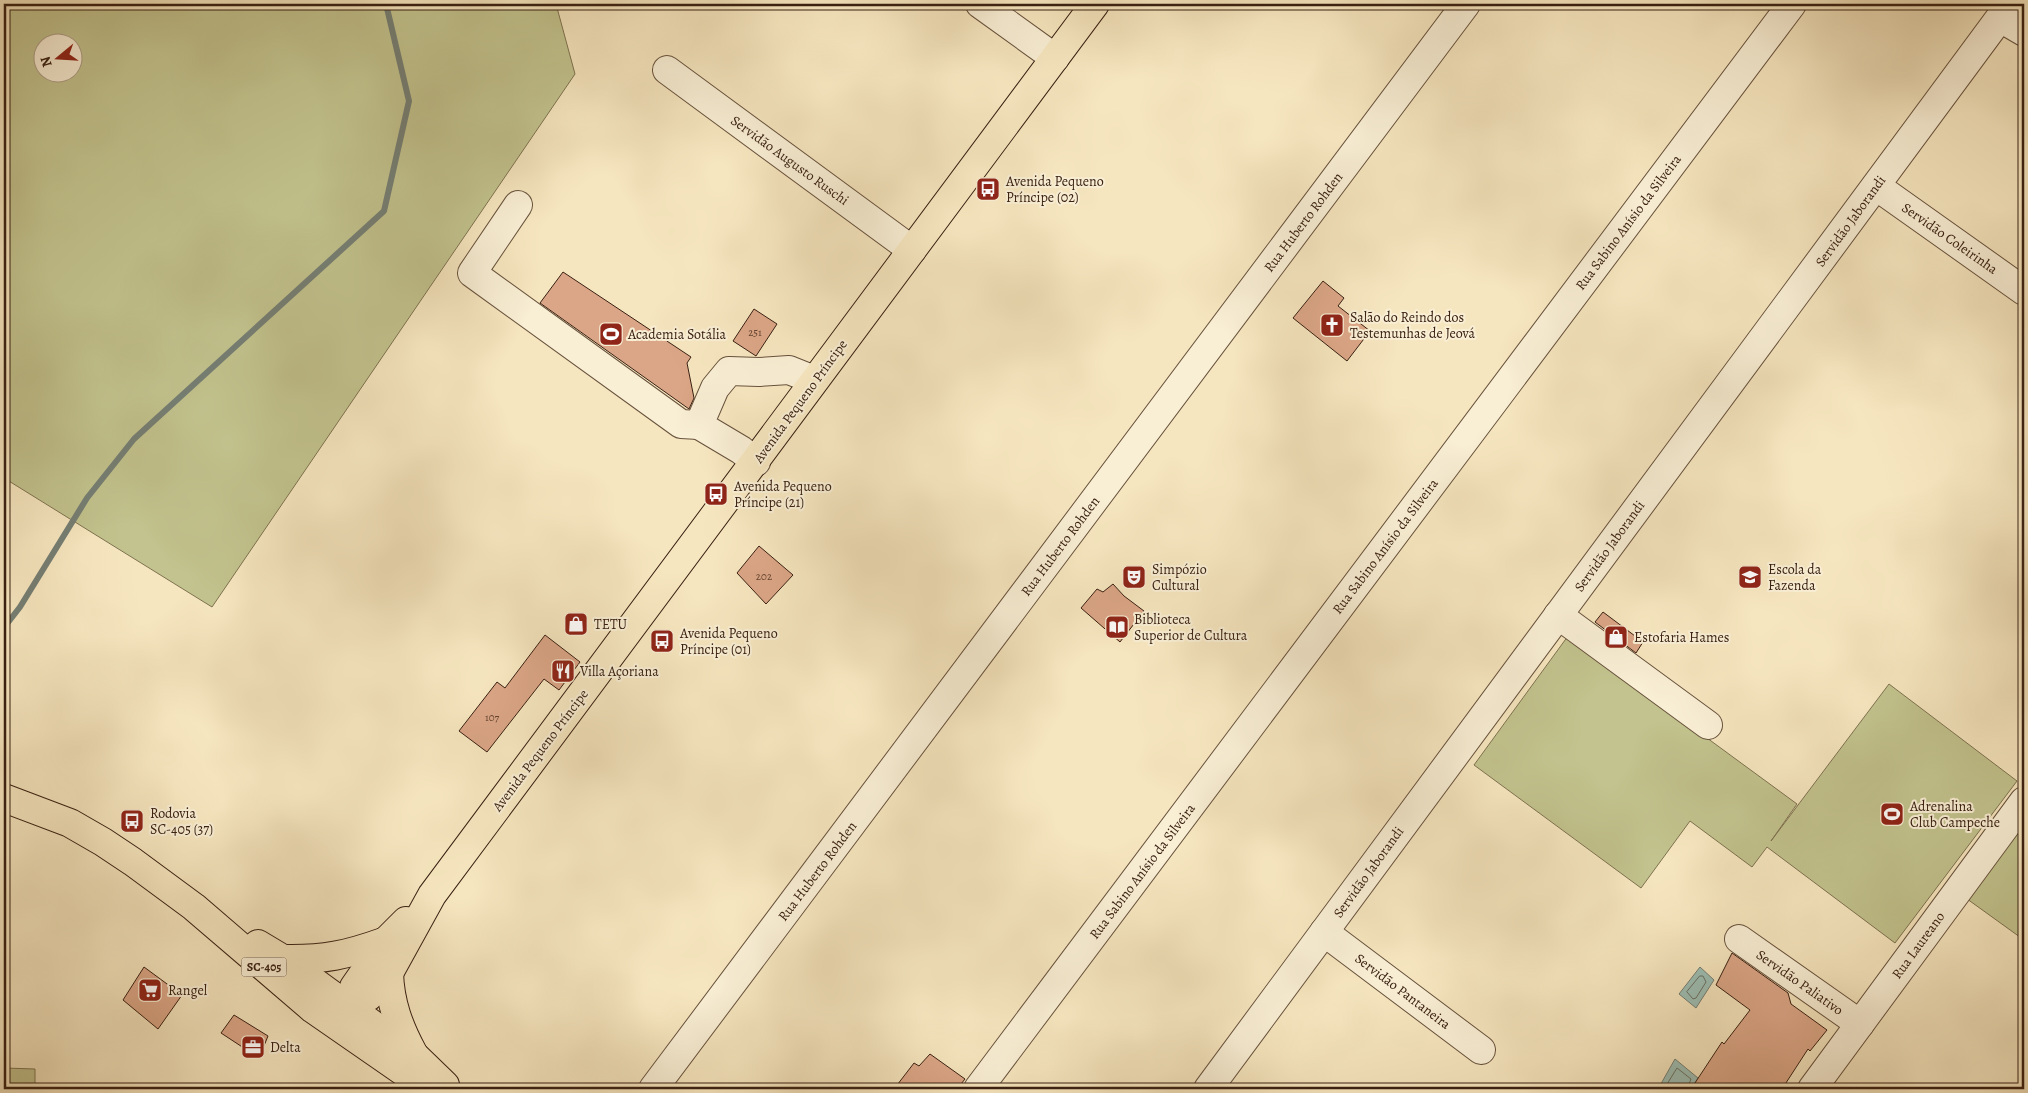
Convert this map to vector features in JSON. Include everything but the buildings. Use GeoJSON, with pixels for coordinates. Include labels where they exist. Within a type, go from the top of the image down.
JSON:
{"type":"FeatureCollection","features":[{"type":"Feature","properties":{"kind":"main road","name":"Avenida Pequeno Príncipe"},"geometry":{"type":"LineString","coordinates":[[342,1017],[368,997],[389,974],[432,895],[797,407],[814,380],[1095,4]]}},
{"type":"Feature","properties":{"kind":"main road","name":"SC-405"},"geometry":{"type":"LineString","coordinates":[[4,798],[70,823],[103,842],[194,907],[313,1009],[342,1017],[413,1054],[450,1089]]}},
{"type":"Feature","properties":{"kind":"main road","name":"Avenida Pequeno Príncipe"},"geometry":{"type":"LineString","coordinates":[[342,1017],[354,988],[386,940],[432,895]]}},
{"type":"Feature","properties":{"kind":"main road","name":"SC-405"},"geometry":{"type":"LineString","coordinates":[[194,907],[283,958],[342,1017],[414,1079],[432,1089]]}},
{"type":"Feature","properties":{"kind":"main road"},"geometry":{"type":"LineString","coordinates":[[283,958],[312,960],[334,957],[386,940]]}},
{"type":"Feature","properties":{"kind":"main road"},"geometry":{"type":"LineString","coordinates":[[389,974],[390,993],[394,1011],[413,1054]]}},
{"type":"Feature","properties":{"kind":"street"},"geometry":{"type":"LineString","coordinates":[[980,4],[1055,58]]}},
{"type":"Feature","properties":{"kind":"street","name":"Rua Huberto Rohden"},"geometry":{"type":"LineString","coordinates":[[653,1089],[1466,4]]}},
{"type":"Feature","properties":{"kind":"street","name":"Rua Sabino Anísio da Silveira"},"geometry":{"type":"LineString","coordinates":[[978,1089],[1792,4]]}},
{"type":"Feature","properties":{"kind":"street"},"geometry":{"type":"LineString","coordinates":[[2005,11],[2024,32]]}},
{"type":"Feature","properties":{"kind":"street","name":"Servidão Jaborandi"},"geometry":{"type":"LineString","coordinates":[[1208,1089],[2005,11]]}},
{"type":"Feature","properties":{"kind":"street","name":"Servidão Augusto Ruschi"},"geometry":{"type":"LineString","coordinates":[[667,70],[912,250]]}},
{"type":"Feature","properties":{"kind":"street","name":"Servidão Coleirinha"},"geometry":{"type":"LineString","coordinates":[[1876,186],[2024,291]]}},
{"type":"Feature","properties":{"kind":"street"},"geometry":{"type":"LineString","coordinates":[[518,205],[472,273],[680,424],[699,424],[741,450],[756,462]]}},
{"type":"Feature","properties":{"kind":"street"},"geometry":{"type":"LineString","coordinates":[[699,424],[715,388],[729,371],[789,370],[814,380]]}},
{"type":"Feature","properties":{"kind":"street"},"geometry":{"type":"LineString","coordinates":[[1558,615],[1708,725]]}},
{"type":"Feature","properties":{"kind":"street","name":"Rua Laureano"},"geometry":{"type":"LineString","coordinates":[[1812,1089],[2024,801]]}},
{"type":"Feature","properties":{"kind":"street","name":"Servidão Pantaneira"},"geometry":{"type":"LineString","coordinates":[[1324,932],[1481,1050]]}},
{"type":"Feature","properties":{"kind":"street","name":"Servidão Paliativo"},"geometry":{"type":"LineString","coordinates":[[1739,939],[1860,1024]]}},
{"type":"Feature","properties":{"kind":"green space"},"geometry":{"type":"Polygon","coordinates":[[[4,4],[556,4],[575,74],[212,607],[4,478],[4,4]]]}},
{"type":"Feature","properties":{"kind":"green space"},"geometry":{"type":"Polygon","coordinates":[[[1568,636],[1797,804],[1771,841],[1889,684],[2017,781],[1895,943],[1767,847],[1752,867],[1690,821],[1641,888],[1474,765],[1568,636]]]}},
{"type":"Feature","properties":{"kind":"green space"},"geometry":{"type":"Polygon","coordinates":[[[2024,814],[2024,940],[1963,896],[2024,814]]]}},
{"type":"Feature","properties":{"kind":"green space"},"geometry":{"type":"Polygon","coordinates":[[[4,1068],[35,1069],[35,1089],[4,1089],[4,1068]]]}},
{"type":"Feature","properties":{"kind":"water"},"geometry":{"type":"Polygon","coordinates":[[[1700,967],[1714,980],[1696,1008],[1679,994],[1700,967]]]}},
{"type":"Feature","properties":{"kind":"water"},"geometry":{"type":"Polygon","coordinates":[[[1675,1059],[1698,1078],[1691,1089],[1658,1089],[1675,1059]]]}},
{"type":"Feature","properties":{"kind":"waterway"},"geometry":{"type":"LineString","coordinates":[[4,631],[87,498],[134,439],[384,211],[409,101],[386,4]]}},
{"type":"Feature","properties":{"kind":"place","name":"Avenida Pequeno Príncipe (02)"},"geometry":{"type":"Point","coordinates":[988,189]}},
{"type":"Feature","properties":{"kind":"place","name":"Salão do Reindo dos Testemunhas de Jeová"},"geometry":{"type":"Point","coordinates":[1332,325]}},
{"type":"Feature","properties":{"kind":"place","name":"Academia Sotália"},"geometry":{"type":"Point","coordinates":[611,334]}},
{"type":"Feature","properties":{"kind":"place","name":"Avenida Pequeno Príncipe (21)"},"geometry":{"type":"Point","coordinates":[716,494]}},
{"type":"Feature","properties":{"kind":"place","name":"Simpózio Cultural"},"geometry":{"type":"Point","coordinates":[1134,577]}},
{"type":"Feature","properties":{"kind":"place","name":"Escola da Fazenda"},"geometry":{"type":"Point","coordinates":[1750,577]}},
{"type":"Feature","properties":{"kind":"place","name":"TETU"},"geometry":{"type":"Point","coordinates":[576,624]}},
{"type":"Feature","properties":{"kind":"place","name":"Biblioteca Superior de Cultura"},"geometry":{"type":"Point","coordinates":[1117,627]}},
{"type":"Feature","properties":{"kind":"place","name":"Estofaria Hames"},"geometry":{"type":"Point","coordinates":[1616,637]}},
{"type":"Feature","properties":{"kind":"place","name":"Avenida Pequeno Príncipe (01)"},"geometry":{"type":"Point","coordinates":[662,641]}},
{"type":"Feature","properties":{"kind":"place","name":"Villa Açoriana"},"geometry":{"type":"Point","coordinates":[563,671]}},
{"type":"Feature","properties":{"kind":"place","name":"Adrenalina Club Campeche"},"geometry":{"type":"Point","coordinates":[1892,814]}},
{"type":"Feature","properties":{"kind":"place","name":"Rodovia SC-405 (37)"},"geometry":{"type":"Point","coordinates":[132,821]}},
{"type":"Feature","properties":{"kind":"place","name":"Rangel"},"geometry":{"type":"Point","coordinates":[150,990]}},
{"type":"Feature","properties":{"kind":"place","name":"Delta"},"geometry":{"type":"Point","coordinates":[253,1047]}}]}
